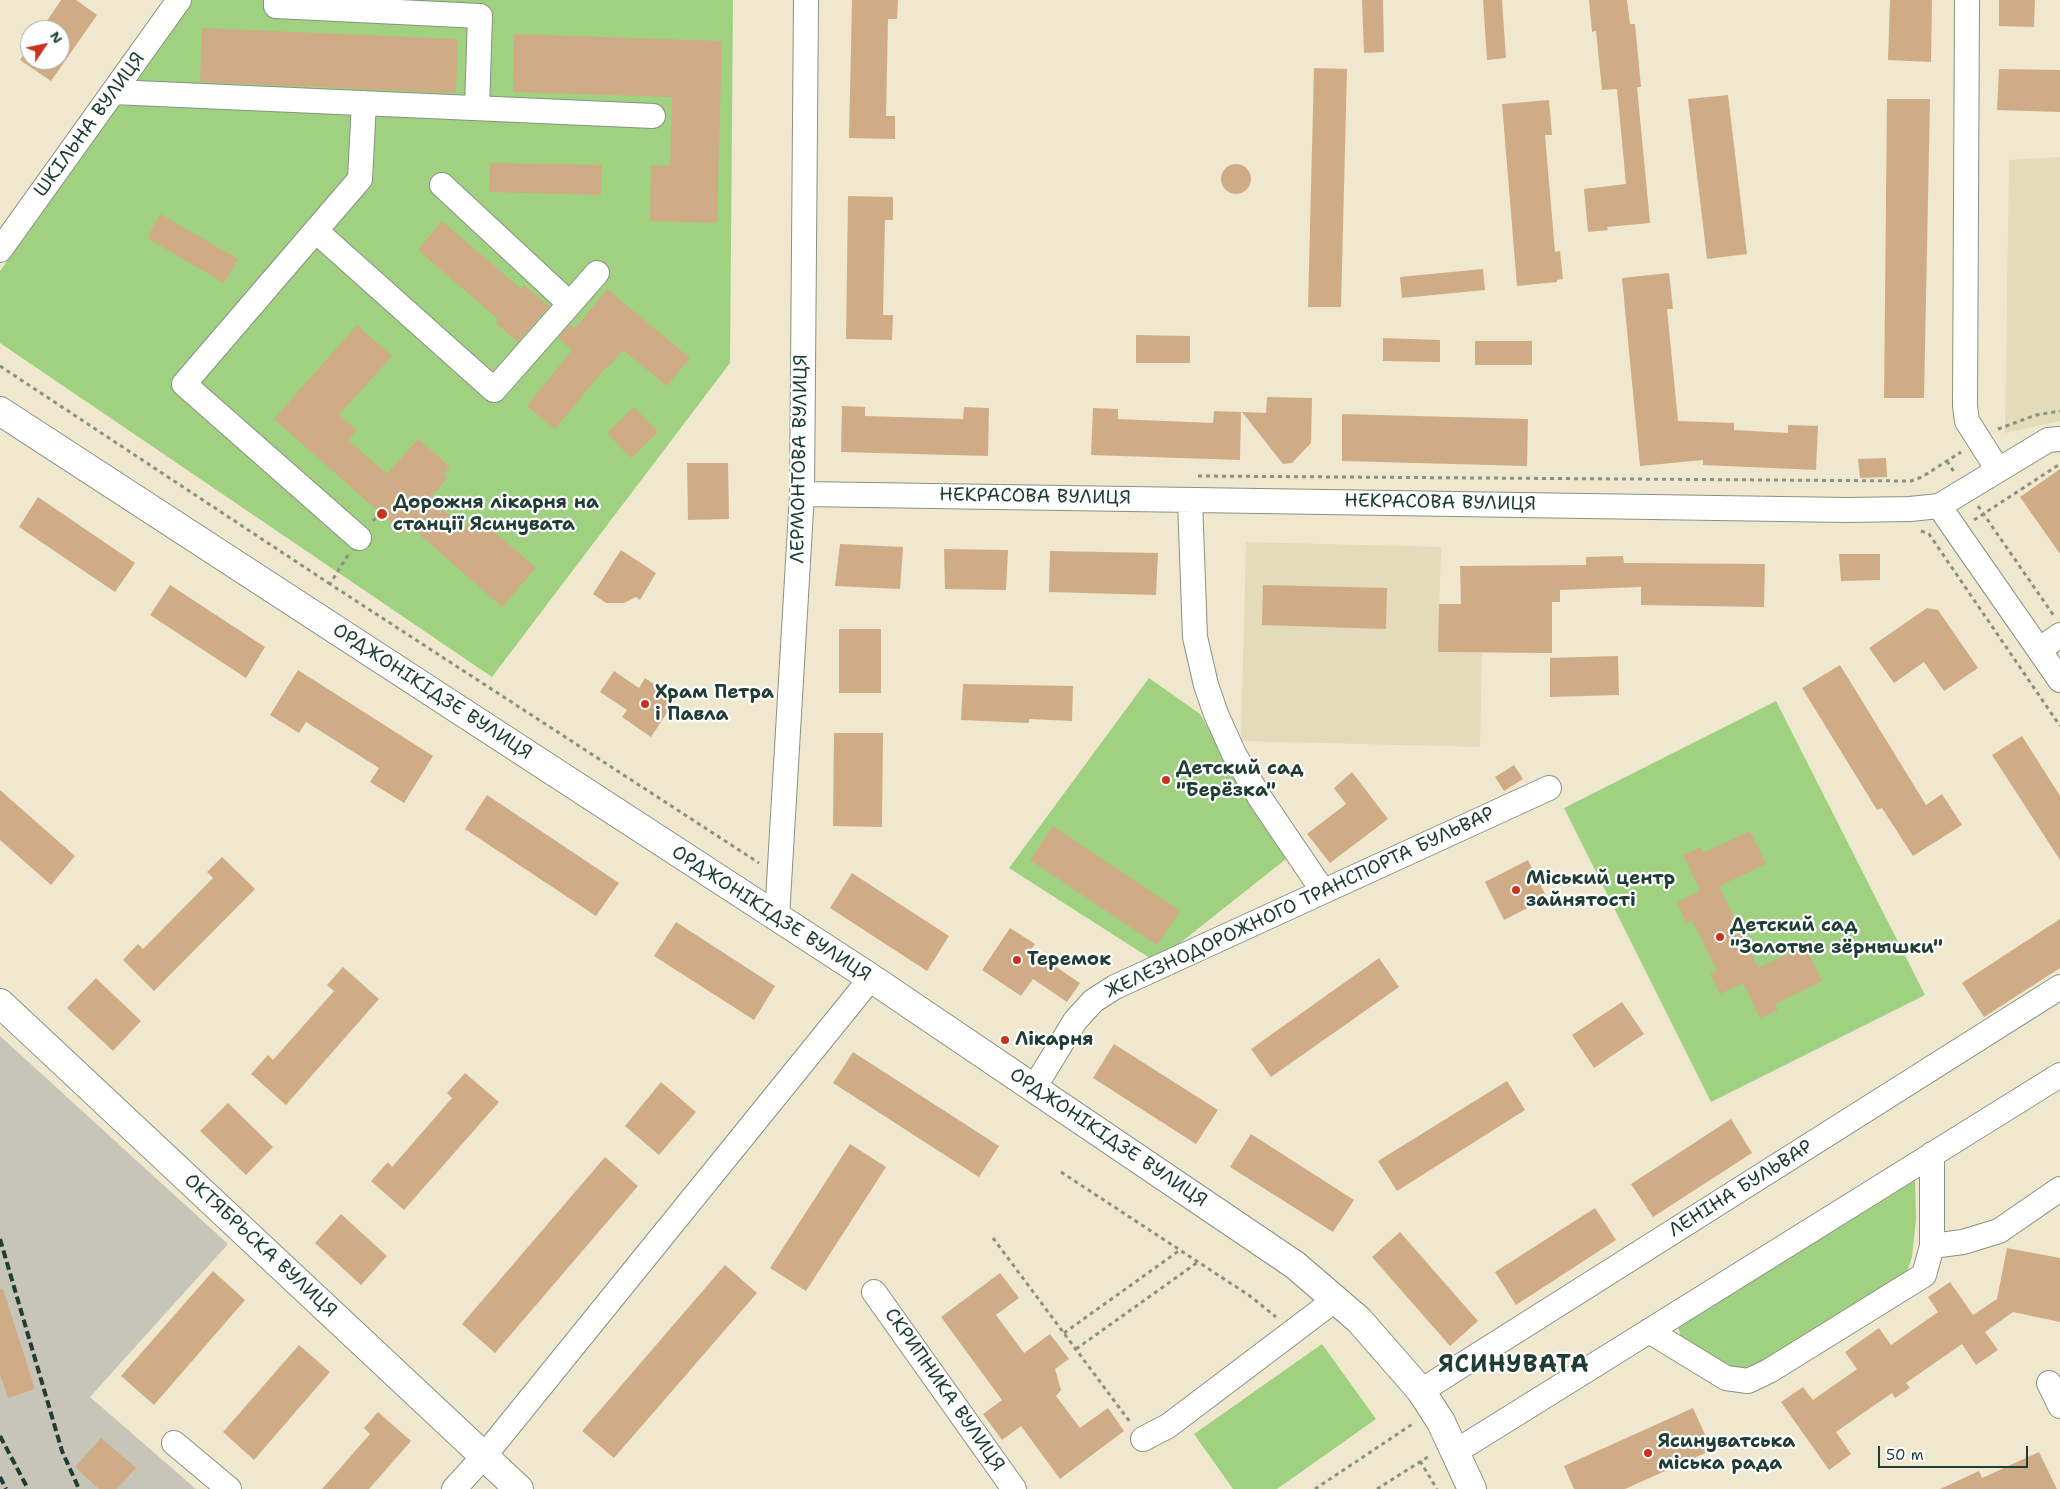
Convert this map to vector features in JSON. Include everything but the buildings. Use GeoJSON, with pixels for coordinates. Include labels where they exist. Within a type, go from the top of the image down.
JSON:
{"type":"FeatureCollection","features":[{"type":"Feature","properties":{"kind":"main road","name":"ОРДЖОНІКІДЗЕ ВУЛИЦЯ"},"geometry":{"type":"LineString","coordinates":[[0,411],[870,978],[1296,1265],[1360,1320],[1428,1400],[1453,1447],[1472,1489]]}},
{"type":"Feature","properties":{"kind":"main road","name":"ОКТЯБРЬСКА ВУЛИЦЯ"},"geometry":{"type":"LineString","coordinates":[[0,1003],[485,1455],[519,1489]]}},
{"type":"Feature","properties":{"kind":"street","name":"ШКІЛЬНА ВУЛИЦЯ"},"geometry":{"type":"LineString","coordinates":[[0,250],[179,0]]}},
{"type":"Feature","properties":{"kind":"street"},"geometry":{"type":"LineString","coordinates":[[276,0],[276,6],[480,16],[477,108]]}},
{"type":"Feature","properties":{"kind":"street","name":"ЛЕРМОНТОВА ВУЛИЦЯ"},"geometry":{"type":"LineString","coordinates":[[777,917],[802,494],[806,0]]}},
{"type":"Feature","properties":{"kind":"street"},"geometry":{"type":"LineString","coordinates":[[1967,0],[1965,406],[1968,421],[1998,470]]}},
{"type":"Feature","properties":{"kind":"street"},"geometry":{"type":"LineString","coordinates":[[113,92],[653,116]]}},
{"type":"Feature","properties":{"kind":"street"},"geometry":{"type":"LineString","coordinates":[[359,538],[184,384],[360,179],[364,103]]}},
{"type":"Feature","properties":{"kind":"street"},"geometry":{"type":"LineString","coordinates":[[442,185],[570,304]]}},
{"type":"Feature","properties":{"kind":"street"},"geometry":{"type":"LineString","coordinates":[[316,231],[494,390],[598,273]]}},
{"type":"Feature","properties":{"kind":"street","name":"НЕКРАСОВА ВУЛИЦЯ"},"geometry":{"type":"LineString","coordinates":[[802,494],[1846,510],[1910,509],[1939,506],[2048,440],[2060,439]]}},
{"type":"Feature","properties":{"kind":"street"},"geometry":{"type":"LineString","coordinates":[[1190,500],[1195,637],[1206,685],[1216,714],[1234,754],[1323,891]]}},
{"type":"Feature","properties":{"kind":"street"},"geometry":{"type":"LineString","coordinates":[[1939,506],[2060,680]]}},
{"type":"Feature","properties":{"kind":"street"},"geometry":{"type":"LineString","coordinates":[[2039,650],[2057,626]]}},
{"type":"Feature","properties":{"kind":"street","name":"ЖЕЛЕЗНОДОРОЖНОГО ТРАНСПОРТА БУЛЬВАР"},"geometry":{"type":"LineString","coordinates":[[1034,1088],[1075,1021],[1093,1001],[1115,987],[1549,788]]}},
{"type":"Feature","properties":{"kind":"street"},"geometry":{"type":"LineString","coordinates":[[454,1489],[485,1455],[870,978]]}},
{"type":"Feature","properties":{"kind":"street","name":"ЛЕНІНА БУЛЬВАР"},"geometry":{"type":"LineString","coordinates":[[1428,1400],[2060,987]]}},
{"type":"Feature","properties":{"kind":"street"},"geometry":{"type":"LineString","coordinates":[[1453,1447],[1649,1331],[2060,1075]]}},
{"type":"Feature","properties":{"kind":"street"},"geometry":{"type":"LineString","coordinates":[[1649,1331],[1726,1378],[1748,1380],[1769,1371],[1924,1275],[1932,1246],[1932,1154]]}},
{"type":"Feature","properties":{"kind":"street"},"geometry":{"type":"LineString","coordinates":[[1932,1246],[1963,1242],[1999,1231],[2060,1189]]}},
{"type":"Feature","properties":{"kind":"street","name":"СКРИПНИКА ВУЛИЦЯ"},"geometry":{"type":"LineString","coordinates":[[874,1292],[1014,1489]]}},
{"type":"Feature","properties":{"kind":"street"},"geometry":{"type":"LineString","coordinates":[[1143,1439],[1168,1426],[1336,1299]]}},
{"type":"Feature","properties":{"kind":"street"},"geometry":{"type":"LineString","coordinates":[[2049,1383],[2060,1406]]}},
{"type":"Feature","properties":{"kind":"street"},"geometry":{"type":"LineString","coordinates":[[174,1443],[229,1489]]}},
{"type":"Feature","properties":{"kind":"path"},"geometry":{"type":"LineString","coordinates":[[0,366],[330,584],[780,876]]}},
{"type":"Feature","properties":{"kind":"path"},"geometry":{"type":"LineString","coordinates":[[1991,434],[2036,414],[2060,411]]}},
{"type":"Feature","properties":{"kind":"path"},"geometry":{"type":"LineString","coordinates":[[1192,476],[1912,481],[1969,447]]}},
{"type":"Feature","properties":{"kind":"path"},"geometry":{"type":"LineString","coordinates":[[1947,461],[2057,626]]}},
{"type":"Feature","properties":{"kind":"path"},"geometry":{"type":"LineString","coordinates":[[1984,514],[2060,464]]}},
{"type":"Feature","properties":{"kind":"path"},"geometry":{"type":"LineString","coordinates":[[330,584],[359,538],[380,512]]}},
{"type":"Feature","properties":{"kind":"path"},"geometry":{"type":"LineString","coordinates":[[1916,528],[1929,534],[2060,726]]}},
{"type":"Feature","properties":{"kind":"path"},"geometry":{"type":"LineString","coordinates":[[1061,1172],[1250,1296],[1294,1331]]}},
{"type":"Feature","properties":{"kind":"path"},"geometry":{"type":"LineString","coordinates":[[993,1238],[1143,1439]]}},
{"type":"Feature","properties":{"kind":"path"},"geometry":{"type":"LineString","coordinates":[[1064,1332],[1180,1250]]}},
{"type":"Feature","properties":{"kind":"path"},"geometry":{"type":"LineString","coordinates":[[1076,1349],[1198,1262]]}},
{"type":"Feature","properties":{"kind":"path"},"geometry":{"type":"LineString","coordinates":[[1315,1489],[1428,1400]]}},
{"type":"Feature","properties":{"kind":"path"},"geometry":{"type":"LineString","coordinates":[[1376,1489],[1420,1461],[1453,1447]]}},
{"type":"Feature","properties":{"kind":"path"},"geometry":{"type":"LineString","coordinates":[[1420,1461],[1437,1489]]}},
{"type":"Feature","properties":{"kind":"shaded area"},"geometry":{"type":"Polygon","coordinates":[[[2060,157],[2060,421],[2005,433],[2009,160],[2060,157]]]}},
{"type":"Feature","properties":{"kind":"shaded area"},"geometry":{"type":"Polygon","coordinates":[[[1246,542],[1441,547],[1438,652],[1482,653],[1480,747],[1241,741],[1246,542]]]}},
{"type":"Feature","properties":{"kind":"shaded area"},"geometry":{"type":"Polygon","coordinates":[[[0,1036],[228,1244],[90,1397],[196,1489],[0,1489],[0,1036]]]}},
{"type":"Feature","properties":{"kind":"green space"},"geometry":{"type":"Polygon","coordinates":[[[192,0],[733,0],[730,363],[492,677],[0,343],[0,271],[192,0]]]}},
{"type":"Feature","properties":{"kind":"green space"},"geometry":{"type":"Polygon","coordinates":[[[1149,678],[1200,714],[1286,859],[1156,962],[1009,868],[1149,678]]]}},
{"type":"Feature","properties":{"kind":"green space"},"geometry":{"type":"Polygon","coordinates":[[[1776,701],[1925,995],[1711,1102],[1564,808],[1776,701]]]}},
{"type":"Feature","properties":{"kind":"green space"},"geometry":{"type":"Polygon","coordinates":[[[1915,1175],[1916,1219],[1912,1257],[1906,1275],[1769,1361],[1748,1370],[1728,1368],[1681,1338],[1678,1327],[1683,1320],[1915,1175]]]}},
{"type":"Feature","properties":{"kind":"green space"},"geometry":{"type":"Polygon","coordinates":[[[1322,1344],[1376,1419],[1277,1489],[1233,1489],[1194,1434],[1322,1344]]]}},
{"type":"Feature","properties":{"kind":"railway"},"geometry":{"type":"LineString","coordinates":[[0,1239],[62,1451],[79,1489]]}},
{"type":"Feature","properties":{"kind":"railway"},"geometry":{"type":"LineString","coordinates":[[0,1436],[28,1489]]}},
{"type":"Feature","properties":{"kind":"railway"},"geometry":{"type":"LineString","coordinates":[[0,1477],[6,1489]]}},
{"type":"Feature","properties":{"kind":"place","name":"Дорожня лікарня на станції Ясинувата"},"geometry":{"type":"Point","coordinates":[382,514]}},
{"type":"Feature","properties":{"kind":"place","name":"Храм Петра і Павла"},"geometry":{"type":"Point","coordinates":[645,704]}},
{"type":"Feature","properties":{"kind":"place","name":"Детский сад \"Берёзка\""},"geometry":{"type":"Point","coordinates":[1166,780]}},
{"type":"Feature","properties":{"kind":"place","name":"Міський центр зайнятості"},"geometry":{"type":"Point","coordinates":[1516,890]}},
{"type":"Feature","properties":{"kind":"place","name":"Детский сад \"Золотые зёрнышки\""},"geometry":{"type":"Point","coordinates":[1720,937]}},
{"type":"Feature","properties":{"kind":"place","name":"Теремок"},"geometry":{"type":"Point","coordinates":[1017,960]}},
{"type":"Feature","properties":{"kind":"place","name":"Лікарня"},"geometry":{"type":"Point","coordinates":[1005,1040]}},
{"type":"Feature","properties":{"kind":"place","name":"Ясинуватська міська рада"},"geometry":{"type":"Point","coordinates":[1648,1453]}},
{"type":"Feature","properties":{"kind":"district","name":"ЯСИНУВАТА"},"geometry":{"type":"Point","coordinates":[1514,1366]}}]}
